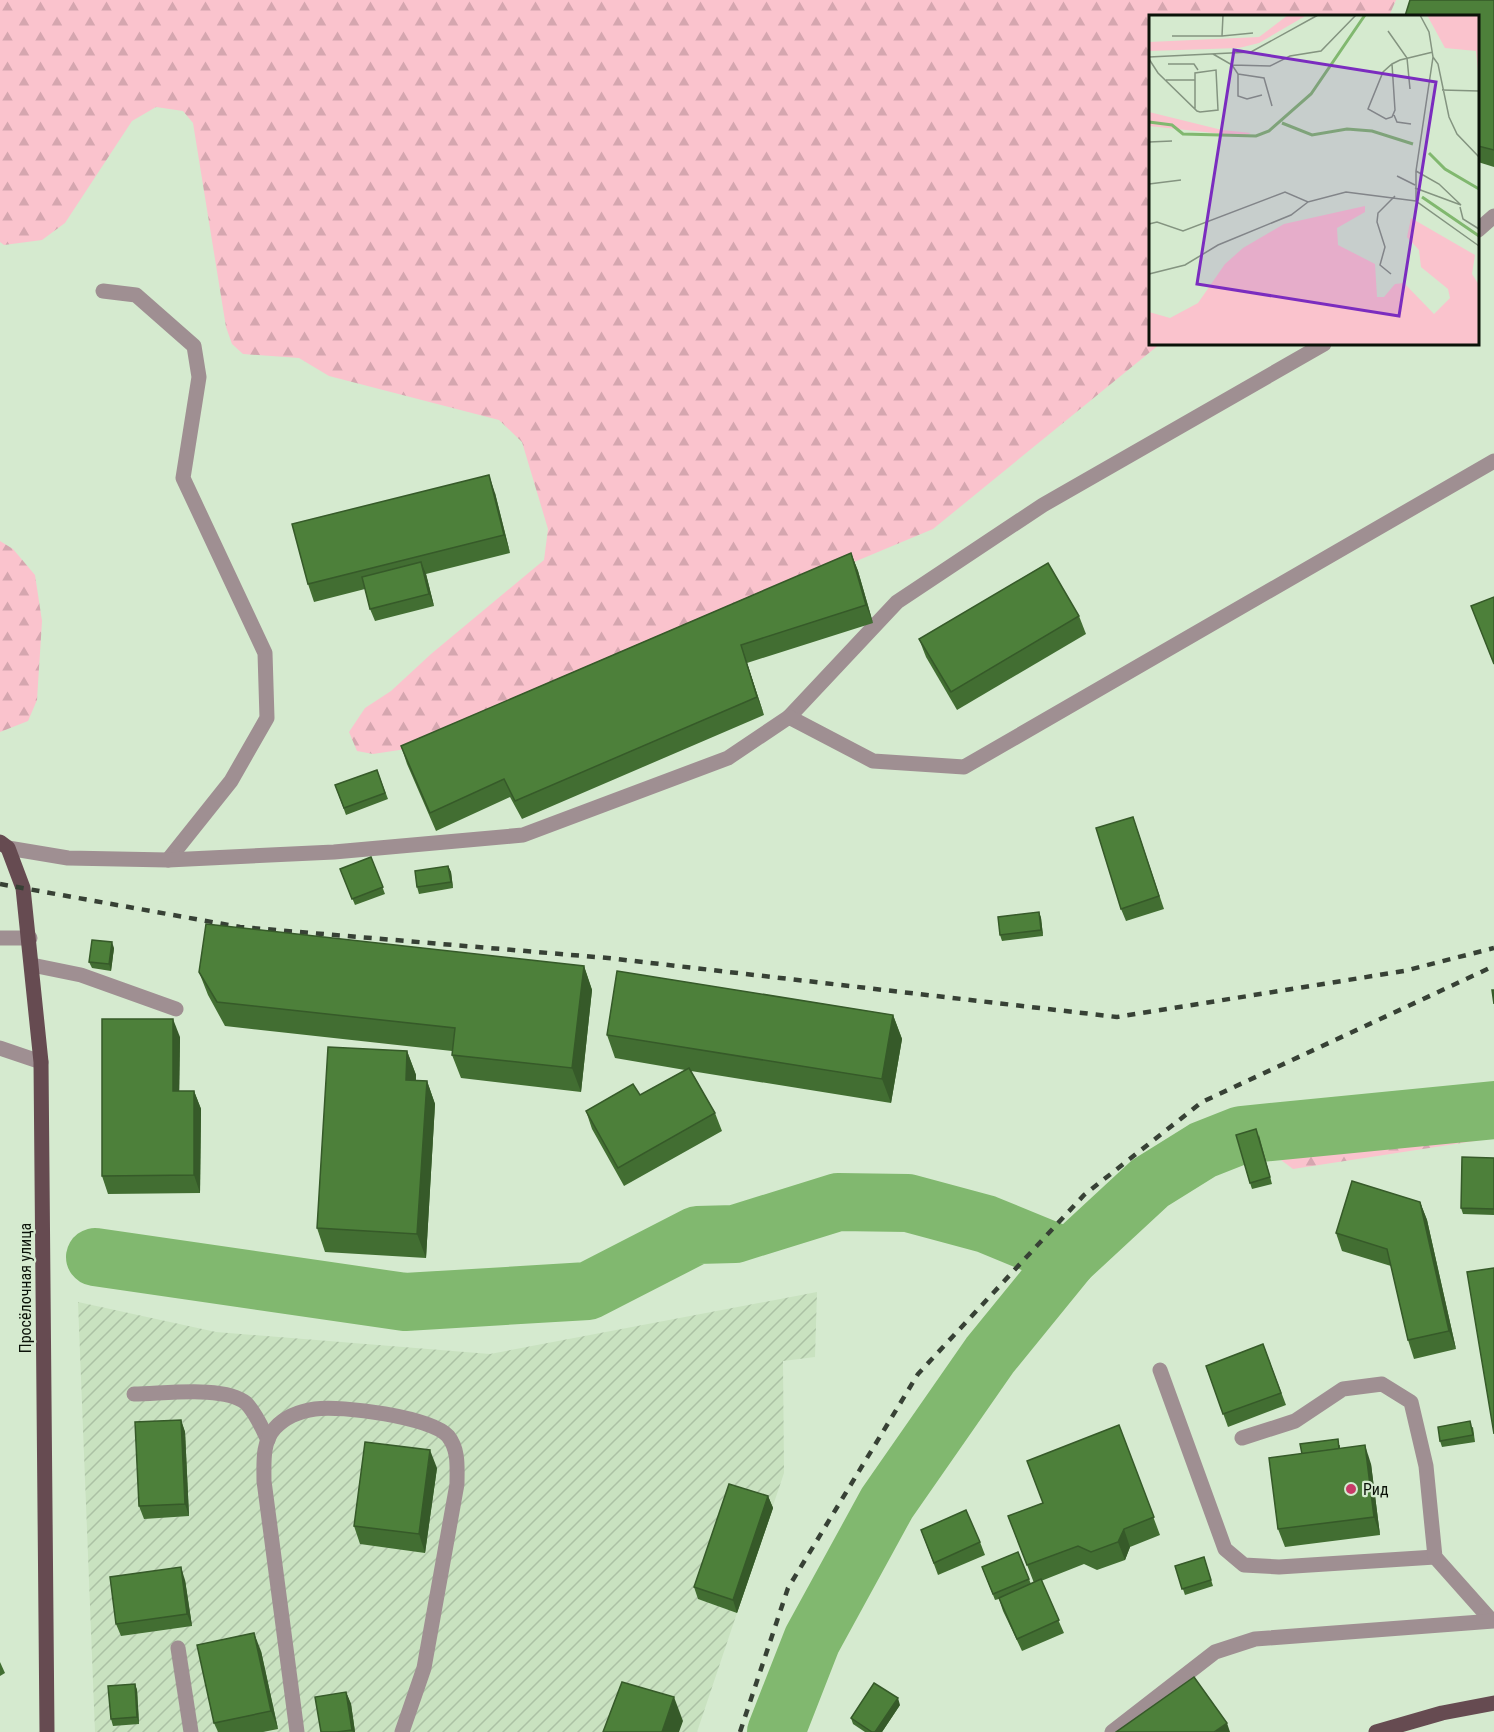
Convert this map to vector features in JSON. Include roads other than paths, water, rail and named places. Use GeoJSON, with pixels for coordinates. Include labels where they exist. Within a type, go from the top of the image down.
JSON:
{"type":"FeatureCollection","features":[{"type":"Feature","properties":{"kind":"main road","name":"Просёлочная улица"},"geometry":{"type":"LineString","coordinates":[[4,845],[23,888],[30,938],[41,1062],[47,1732]]}},
{"type":"Feature","properties":{"kind":"main road"},"geometry":{"type":"LineString","coordinates":[[1376,1732],[1442,1713],[1494,1703]]}},
{"type":"Feature","properties":{"kind":"lane"},"geometry":{"type":"LineString","coordinates":[[1479,229],[1494,216]]}},
{"type":"Feature","properties":{"kind":"lane"},"geometry":{"type":"LineString","coordinates":[[103,291],[136,295],[194,346],[199,377],[183,478],[266,653],[267,718],[231,781],[168,860]]}},
{"type":"Feature","properties":{"kind":"lane"},"geometry":{"type":"LineString","coordinates":[[4,845],[68,858],[168,860],[334,852],[523,835],[728,758],[789,717],[897,602],[1042,505],[1322,345]]}},
{"type":"Feature","properties":{"kind":"lane"},"geometry":{"type":"LineString","coordinates":[[789,717],[873,761],[964,767],[1494,461]]}},
{"type":"Feature","properties":{"kind":"lane"},"geometry":{"type":"LineString","coordinates":[[0,938],[30,938]]}},
{"type":"Feature","properties":{"kind":"lane"},"geometry":{"type":"LineString","coordinates":[[32,965],[81,975],[176,1009]]}},
{"type":"Feature","properties":{"kind":"lane"},"geometry":{"type":"LineString","coordinates":[[0,1048],[41,1062]]}},
{"type":"Feature","properties":{"kind":"lane"},"geometry":{"type":"LineString","coordinates":[[1160,1370],[1225,1549],[1244,1565],[1279,1567],[1435,1557]]}},
{"type":"Feature","properties":{"kind":"lane"},"geometry":{"type":"LineString","coordinates":[[1242,1438],[1295,1421],[1343,1389],[1382,1384],[1412,1402],[1425,1460],[1435,1557],[1493,1620]]}},
{"type":"Feature","properties":{"kind":"lane"},"geometry":{"type":"LineString","coordinates":[[134,1394],[219,1393],[234,1396],[254,1413],[268,1440]]}},
{"type":"Feature","properties":{"kind":"lane"},"geometry":{"type":"LineString","coordinates":[[297,1732],[264,1480],[264,1457],[268,1440],[275,1428],[293,1415],[317,1408],[372,1412],[410,1418],[446,1434],[454,1446],[457,1457],[457,1484],[424,1668],[402,1732]]}},
{"type":"Feature","properties":{"kind":"lane"},"geometry":{"type":"LineString","coordinates":[[1112,1732],[1215,1652],[1255,1639],[1493,1620]]}},
{"type":"Feature","properties":{"kind":"lane"},"geometry":{"type":"LineString","coordinates":[[178,1648],[191,1732]]}},
{"type":"Feature","properties":{"kind":"waterway"},"geometry":{"type":"LineString","coordinates":[[776,1732],[812,1640],[887,1503],[990,1355],[1069,1258],[1150,1183],[1203,1150],[1241,1135],[1494,1110]]}},
{"type":"Feature","properties":{"kind":"waterway"},"geometry":{"type":"LineString","coordinates":[[95,1257],[405,1302],[588,1291],[697,1235],[735,1234],[838,1202],[908,1203],[986,1224],[1069,1258]]}},
{"type":"Feature","properties":{"kind":"railway"},"geometry":{"type":"LineString","coordinates":[[0,884],[240,927],[608,958],[1117,1017],[1404,971],[1494,948]]}},
{"type":"Feature","properties":{"kind":"railway"},"geometry":{"type":"LineString","coordinates":[[740,1732],[788,1588],[918,1374],[1084,1195],[1202,1102],[1494,966]]}},
{"type":"Feature","properties":{"kind":"place","name":"Рид"},"geometry":{"type":"Point","coordinates":[1351,1489]}}]}
